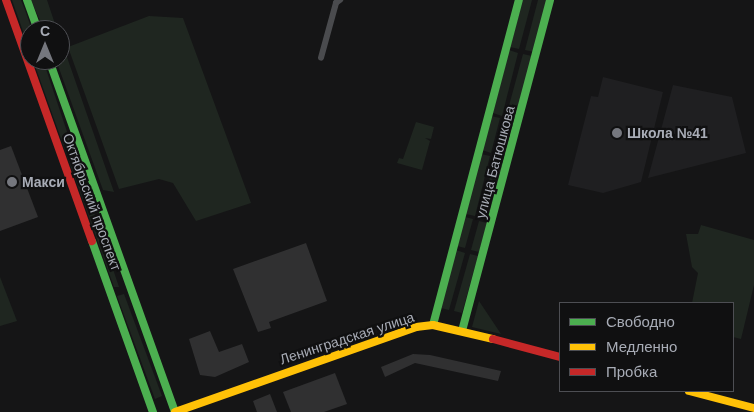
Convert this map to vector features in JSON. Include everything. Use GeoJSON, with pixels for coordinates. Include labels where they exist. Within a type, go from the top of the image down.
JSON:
{"type":"FeatureCollection","features":[{"type":"Feature","properties":{"kind":"street","name":"Октябрьский проспект"},"geometry":{"type":"LineString","coordinates":[[6,0],[153,412]]}},
{"type":"Feature","properties":{"kind":"street"},"geometry":{"type":"LineString","coordinates":[[27,0],[34,20]]}},
{"type":"Feature","properties":{"kind":"street"},"geometry":{"type":"LineString","coordinates":[[321,58],[336,3],[340,0]]}},
{"type":"Feature","properties":{"kind":"street","name":"улица Батюшкова"},"geometry":{"type":"LineString","coordinates":[[433,325],[518,0]]}},
{"type":"Feature","properties":{"kind":"street","name":"улица Батюшкова"},"geometry":{"type":"LineString","coordinates":[[462,331],[550,0]]}},
{"type":"Feature","properties":{"kind":"street","name":"Октябрьский проспект"},"geometry":{"type":"LineString","coordinates":[[52,70],[127,286],[175,412]]}},
{"type":"Feature","properties":{"kind":"street"},"geometry":{"type":"LineString","coordinates":[[111,291],[123,291],[127,286]]}},
{"type":"Feature","properties":{"kind":"street","name":"Ленинградская улица"},"geometry":{"type":"LineString","coordinates":[[175,412],[356,346],[416,327],[433,325],[462,331],[559,357]]}},
{"type":"Feature","properties":{"kind":"street"},"geometry":{"type":"LineString","coordinates":[[693,392],[754,408]]}},
{"type":"Feature","properties":{"kind":"shaded area"},"geometry":{"type":"Polygon","coordinates":[[[12,0],[21,0],[25,10],[28,20],[20,20],[20,23],[12,0]]]}},
{"type":"Feature","properties":{"kind":"shaded area"},"geometry":{"type":"Polygon","coordinates":[[[31,0],[47,0],[54,20],[40,20],[31,0]]]}},
{"type":"Feature","properties":{"kind":"shaded area"},"geometry":{"type":"Polygon","coordinates":[[[523,0],[532,0],[519,49],[510,47],[523,0]]]}},
{"type":"Feature","properties":{"kind":"shaded area"},"geometry":{"type":"Polygon","coordinates":[[[538,0],[547,0],[534,52],[525,50],[538,0]]]}},
{"type":"Feature","properties":{"kind":"shaded area"},"geometry":{"type":"Polygon","coordinates":[[[149,16],[183,18],[251,203],[196,221],[173,183],[159,179],[119,189],[70,53],[70,46],[149,16]]]}},
{"type":"Feature","properties":{"kind":"shaded area"},"geometry":{"type":"Polygon","coordinates":[[[509,50],[518,53],[502,116],[493,113],[509,50]]]}},
{"type":"Feature","properties":{"kind":"shaded area"},"geometry":{"type":"Polygon","coordinates":[[[523,54],[532,56],[515,119],[506,117],[523,54]]]}},
{"type":"Feature","properties":{"kind":"shaded area"},"geometry":{"type":"Polygon","coordinates":[[[70,66],[114,192],[103,190],[60,70],[70,70],[70,66]]]}},
{"type":"Feature","properties":{"kind":"shaded area"},"geometry":{"type":"Polygon","coordinates":[[[37,70],[46,70],[119,287],[114,287],[37,70]]]}},
{"type":"Feature","properties":{"kind":"shaded area","name":"Школа №41"},"geometry":{"type":"Polygon","coordinates":[[[603,77],[663,92],[641,182],[603,193],[568,185],[591,96],[598,97],[603,77]]]}},
{"type":"Feature","properties":{"kind":"shaded area"},"geometry":{"type":"Polygon","coordinates":[[[673,85],[732,97],[746,153],[648,178],[673,85]]]}},
{"type":"Feature","properties":{"kind":"shaded area"},"geometry":{"type":"Polygon","coordinates":[[[491,116],[500,118],[491,153],[482,150],[491,116]]]}},
{"type":"Feature","properties":{"kind":"shaded area"},"geometry":{"type":"Polygon","coordinates":[[[505,119],[514,121],[505,157],[495,154],[505,119]]]}},
{"type":"Feature","properties":{"kind":"shaded area"},"geometry":{"type":"Polygon","coordinates":[[[416,122],[434,127],[431,139],[425,138],[430,141],[422,170],[397,163],[399,158],[403,159],[416,122]]]}},
{"type":"Feature","properties":{"kind":"shaded area"},"geometry":{"type":"Polygon","coordinates":[[[481,154],[490,156],[475,216],[466,214],[481,154]]]}},
{"type":"Feature","properties":{"kind":"shaded area"},"geometry":{"type":"Polygon","coordinates":[[[495,158],[504,160],[488,219],[479,217],[495,158]]]}},
{"type":"Feature","properties":{"kind":"shaded area"},"geometry":{"type":"Polygon","coordinates":[[[465,217],[473,219],[465,248],[457,246],[465,217]]]}},
{"type":"Feature","properties":{"kind":"shaded area"},"geometry":{"type":"Polygon","coordinates":[[[479,221],[487,223],[479,252],[471,250],[479,221]]]}},
{"type":"Feature","properties":{"kind":"shaded area"},"geometry":{"type":"Polygon","coordinates":[[[701,225],[754,240],[754,285],[741,339],[734,337],[734,302],[692,302],[698,273],[692,267],[686,234],[698,234],[701,225]]]}},
{"type":"Feature","properties":{"kind":"shaded area"},"geometry":{"type":"Polygon","coordinates":[[[456,250],[465,253],[449,310],[441,308],[456,250]]]}},
{"type":"Feature","properties":{"kind":"shaded area"},"geometry":{"type":"Polygon","coordinates":[[[470,254],[478,256],[462,313],[454,311],[470,254]]]}},
{"type":"Feature","properties":{"kind":"shaded area"},"geometry":{"type":"Polygon","coordinates":[[[0,277],[17,321],[0,326],[0,277]]]}},
{"type":"Feature","properties":{"kind":"shaded area"},"geometry":{"type":"Polygon","coordinates":[[[124,294],[162,396],[155,399],[117,296],[124,294]]]}},
{"type":"Feature","properties":{"kind":"shaded area"},"geometry":{"type":"Polygon","coordinates":[[[479,301],[501,334],[472,327],[479,301]]]}},
{"type":"Feature","properties":{"kind":"building","name":"Макси"},"geometry":{"type":"Polygon","coordinates":[[[11,146],[38,217],[0,231],[0,150],[11,146]]]}},
{"type":"Feature","properties":{"kind":"building"},"geometry":{"type":"Polygon","coordinates":[[[306,243],[327,301],[269,322],[271,328],[258,332],[233,269],[306,243]]]}},
{"type":"Feature","properties":{"kind":"building"},"geometry":{"type":"Polygon","coordinates":[[[210,331],[219,352],[242,344],[249,362],[215,377],[200,375],[189,339],[210,331]]]}},
{"type":"Feature","properties":{"kind":"building"},"geometry":{"type":"Polygon","coordinates":[[[413,354],[430,355],[501,371],[498,381],[415,363],[385,377],[381,367],[413,354]]]}},
{"type":"Feature","properties":{"kind":"building"},"geometry":{"type":"Polygon","coordinates":[[[335,373],[347,404],[324,412],[291,412],[283,392],[335,373]]]}},
{"type":"Feature","properties":{"kind":"building"},"geometry":{"type":"Polygon","coordinates":[[[270,394],[277,412],[257,412],[253,401],[270,394]]]}},
{"type":"Feature","properties":{"kind":"traffic: fast"},"geometry":{"type":"LineString","coordinates":[[27,0],[34,20]]}},
{"type":"Feature","properties":{"kind":"traffic: fast"},"geometry":{"type":"LineString","coordinates":[[433,325],[519,0]]}},
{"type":"Feature","properties":{"kind":"traffic: fast"},"geometry":{"type":"LineString","coordinates":[[462,331],[550,0]]}},
{"type":"Feature","properties":{"kind":"traffic: fast"},"geometry":{"type":"LineString","coordinates":[[53,70],[175,412]]}},
{"type":"Feature","properties":{"kind":"traffic: fast"},"geometry":{"type":"LineString","coordinates":[[92,241],[153,412]]}},
{"type":"Feature","properties":{"kind":"traffic: slow"},"geometry":{"type":"LineString","coordinates":[[175,412],[416,327],[433,325],[493,339]]}},
{"type":"Feature","properties":{"kind":"traffic: slow"},"geometry":{"type":"LineString","coordinates":[[693,392],[754,408]]}},
{"type":"Feature","properties":{"kind":"traffic: jam"},"geometry":{"type":"LineString","coordinates":[[6,0],[92,241]]}},
{"type":"Feature","properties":{"kind":"traffic: jam"},"geometry":{"type":"LineString","coordinates":[[493,339],[559,357]]}},
{"type":"Feature","properties":{"kind":"place","name":"Школа №41"},"geometry":{"type":"Point","coordinates":[617,133]}},
{"type":"Feature","properties":{"kind":"place","name":"Макси"},"geometry":{"type":"Point","coordinates":[12,182]}}]}
